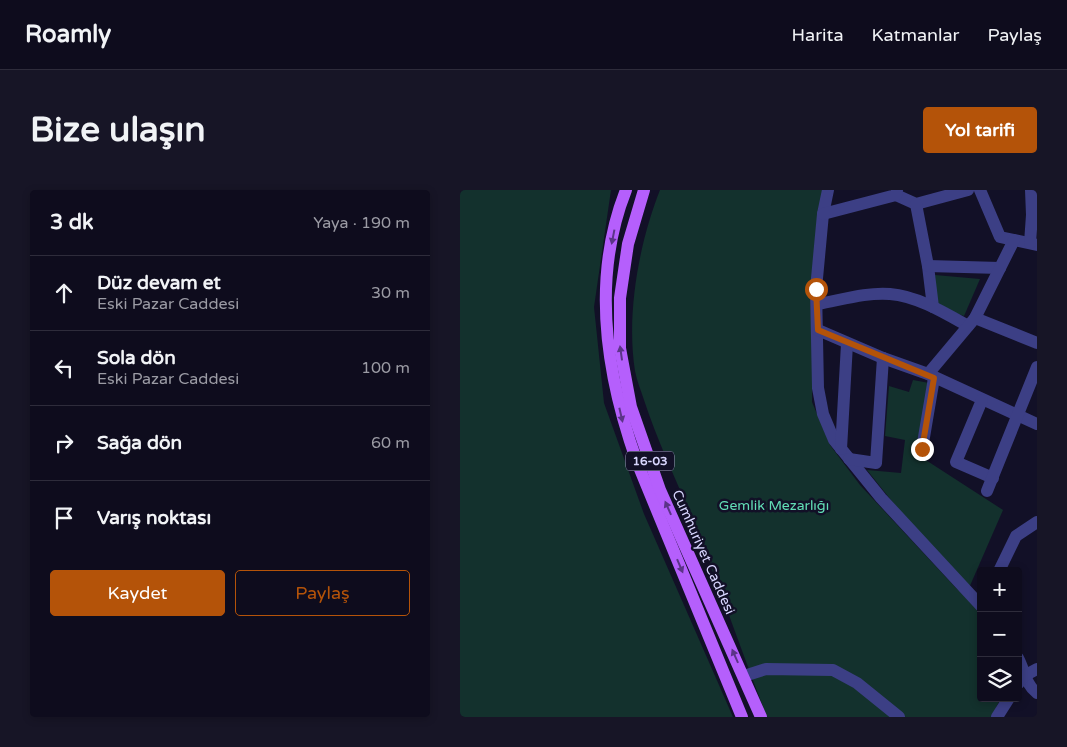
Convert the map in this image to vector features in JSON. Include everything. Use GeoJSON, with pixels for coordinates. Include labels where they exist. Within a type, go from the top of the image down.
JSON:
{"type":"FeatureCollection","features":[{"type":"Feature","properties":{"kind":"main road","name":"Cumhuriyet Caddesi"},"geometry":{"type":"LineString","coordinates":[[626,190],[619,208],[608,263],[605,313],[609,359],[624,426],[637,462],[742,717]]}},
{"type":"Feature","properties":{"kind":"main road","name":"Cumhuriyet Caddesi"},"geometry":{"type":"LineString","coordinates":[[644,190],[628,244],[620,298],[620,348],[631,407],[660,490],[761,717]]}},
{"type":"Feature","properties":{"kind":"street"},"geometry":{"type":"LineString","coordinates":[[828,190],[817,261],[818,388],[823,414],[834,440],[881,498],[977,599]]}},
{"type":"Feature","properties":{"kind":"street"},"geometry":{"type":"LineString","coordinates":[[823,214],[896,192],[916,204],[968,190]]}},
{"type":"Feature","properties":{"kind":"street"},"geometry":{"type":"LineString","coordinates":[[980,190],[1000,237],[1034,244],[1031,190]]}},
{"type":"Feature","properties":{"kind":"street"},"geometry":{"type":"LineString","coordinates":[[916,204],[928,266],[933,307]]}},
{"type":"Feature","properties":{"kind":"street"},"geometry":{"type":"LineString","coordinates":[[922,449],[931,376],[972,322],[1014,240]]}},
{"type":"Feature","properties":{"kind":"street"},"geometry":{"type":"LineString","coordinates":[[928,266],[1000,268]]}},
{"type":"Feature","properties":{"kind":"street"},"geometry":{"type":"LineString","coordinates":[[818,304],[888,294],[1037,342]]}},
{"type":"Feature","properties":{"kind":"street"},"geometry":{"type":"LineString","coordinates":[[818,330],[847,344],[931,376],[1037,424]]}},
{"type":"Feature","properties":{"kind":"street"},"geometry":{"type":"LineString","coordinates":[[845,454],[847,344]]}},
{"type":"Feature","properties":{"kind":"street"},"geometry":{"type":"LineString","coordinates":[[845,454],[876,464],[883,358]]}},
{"type":"Feature","properties":{"kind":"street"},"geometry":{"type":"LineString","coordinates":[[987,491],[1037,367]]}},
{"type":"Feature","properties":{"kind":"street"},"geometry":{"type":"LineString","coordinates":[[982,400],[956,462],[993,478]]}},
{"type":"Feature","properties":{"kind":"street"},"geometry":{"type":"LineString","coordinates":[[1001,567],[1016,536],[1037,522]]}},
{"type":"Feature","properties":{"kind":"street"},"geometry":{"type":"LineString","coordinates":[[744,676],[766,669],[833,670],[857,683],[899,717]]}},
{"type":"Feature","properties":{"kind":"street"},"geometry":{"type":"LineString","coordinates":[[1022,679],[1037,669]]}},
{"type":"Feature","properties":{"kind":"street"},"geometry":{"type":"LineString","coordinates":[[1022,681],[1037,693]]}},
{"type":"Feature","properties":{"kind":"street"},"geometry":{"type":"LineString","coordinates":[[997,717],[1006,702]]}},
{"type":"Feature","properties":{"kind":"green space"},"geometry":{"type":"Polygon","coordinates":[[[460,190],[611,190],[594,307],[604,403],[644,514],[733,717],[460,717],[460,190]]]}},
{"type":"Feature","properties":{"kind":"green space","name":"Gemlik Mezarlığı"},"geometry":{"type":"Polygon","coordinates":[[[660,190],[823,190],[813,325],[812,402],[830,445],[860,485],[956,588],[977,606],[977,702],[999,702],[991,717],[767,717],[701,541],[655,430],[635,371],[632,326],[633,303],[640,256],[660,190]]]}},
{"type":"Feature","properties":{"kind":"green space"},"geometry":{"type":"Polygon","coordinates":[[[935,275],[980,279],[964,316],[936,306],[935,275]]]}},
{"type":"Feature","properties":{"kind":"green space"},"geometry":{"type":"Polygon","coordinates":[[[913,380],[929,383],[918,455],[1003,510],[969,588],[911,525],[867,470],[901,473],[905,440],[885,436],[889,386],[909,392],[913,380]]]}},
{"type":"Feature","properties":{"kind":"route"},"geometry":{"type":"LineString","coordinates":[[816,289],[818,330],[847,344],[928,374],[934,378],[922,449]]}}]}
